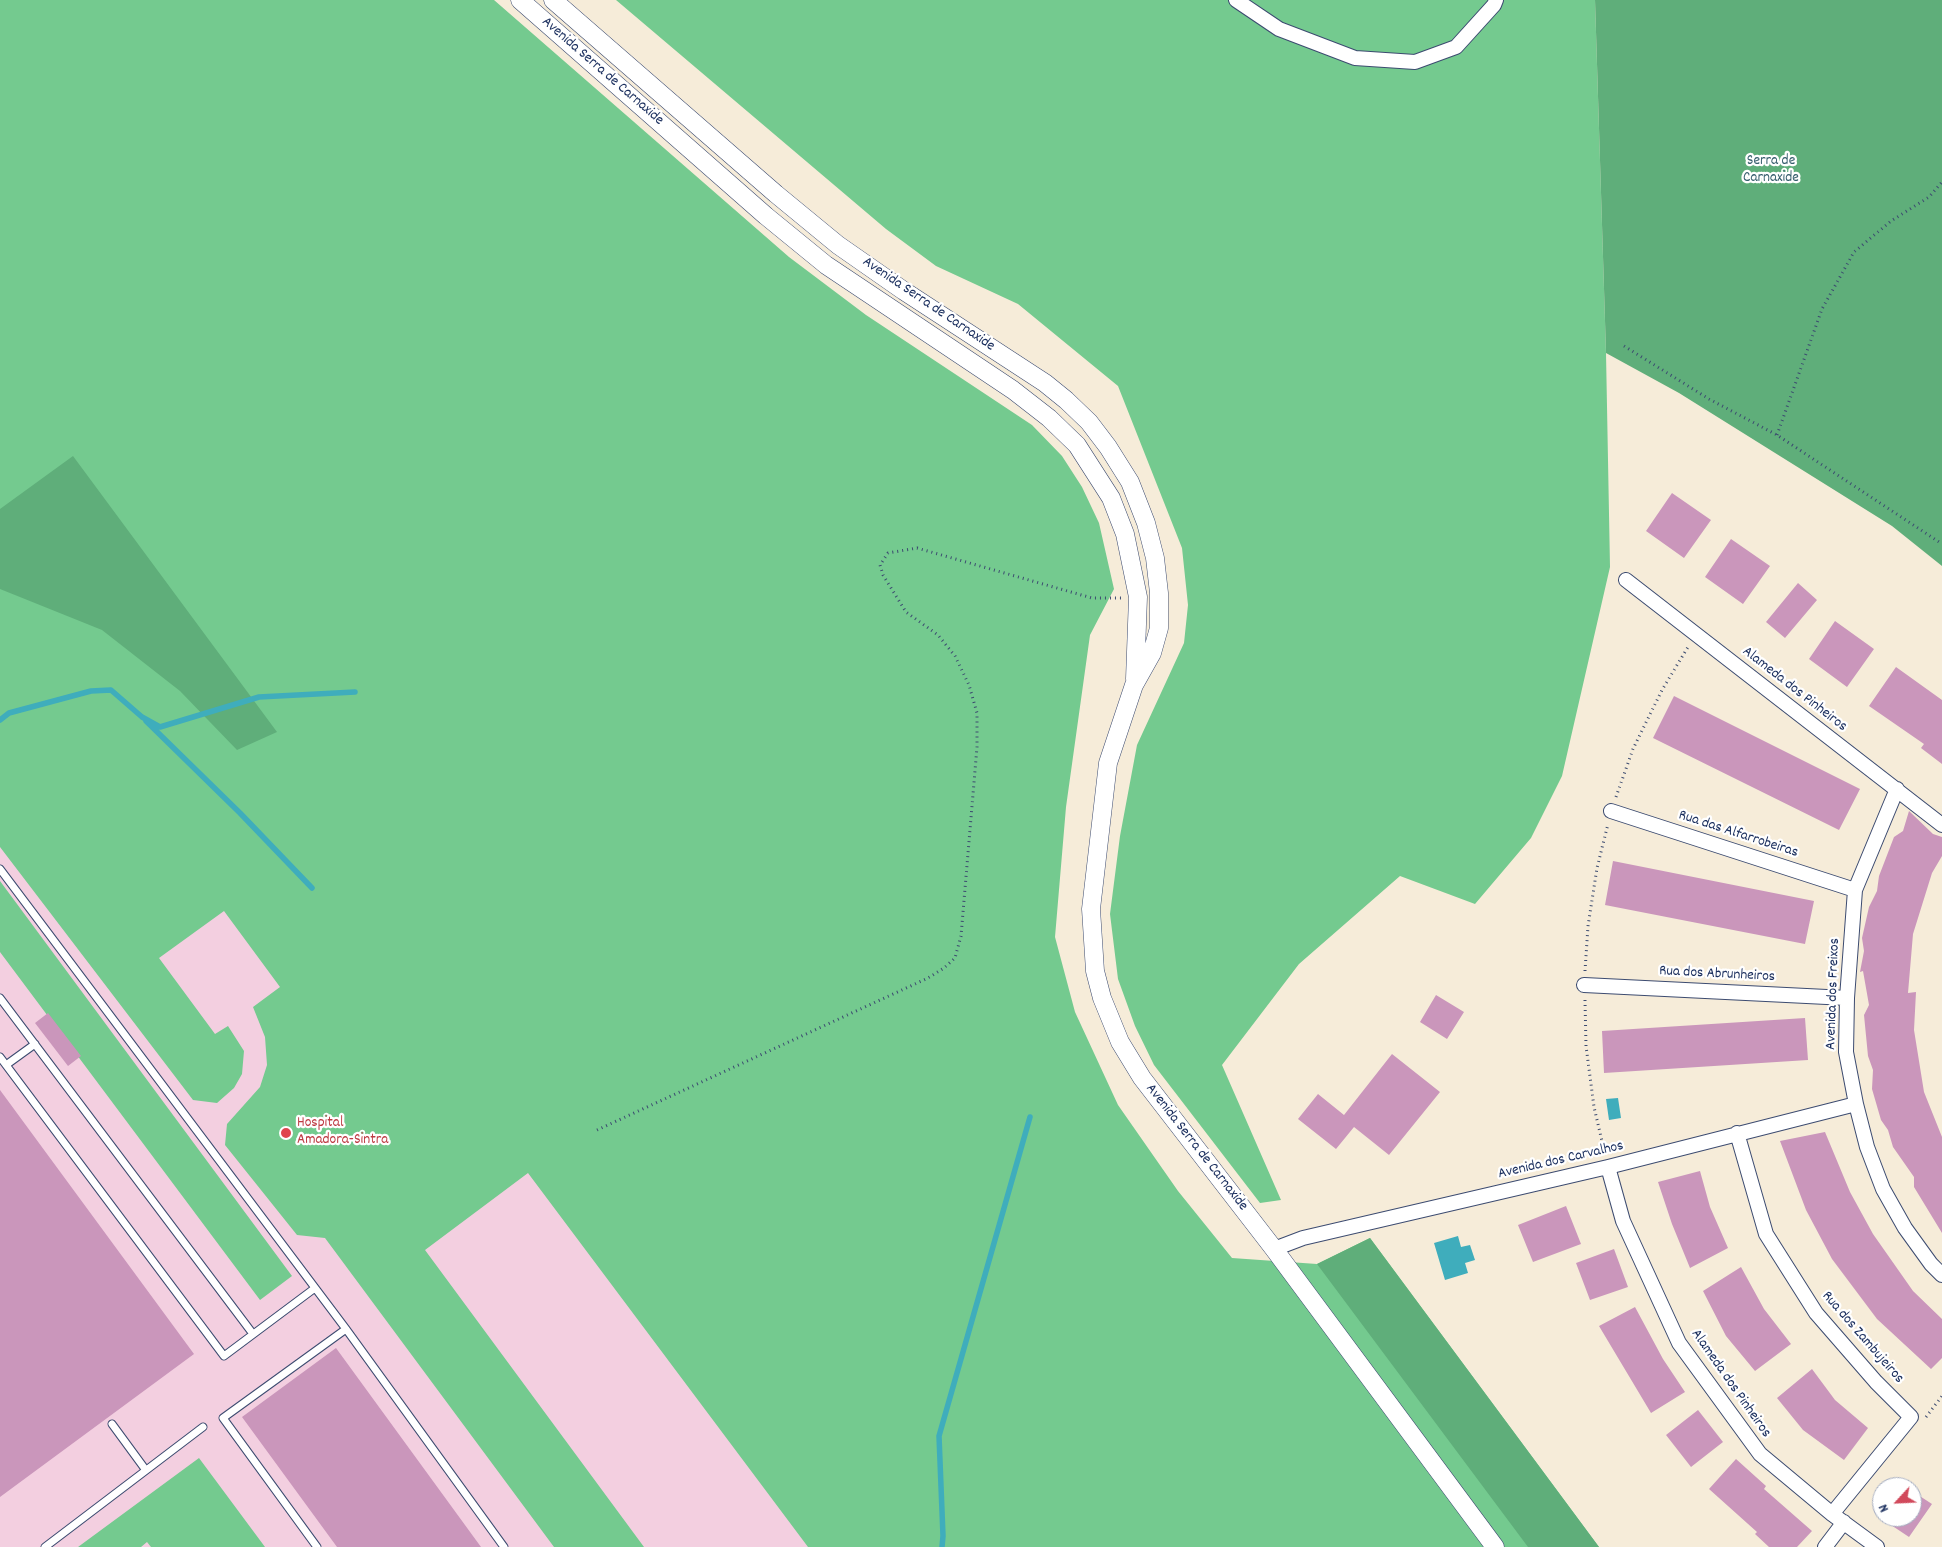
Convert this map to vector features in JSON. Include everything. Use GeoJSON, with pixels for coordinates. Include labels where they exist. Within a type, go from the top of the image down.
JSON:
{"type":"FeatureCollection","features":[{"type":"Feature","properties":{"kind":"street","name":"Avenida Serra de Carnaxide"},"geometry":{"type":"LineString","coordinates":[[520,0],[766,216],[826,264],[1013,390],[1049,418],[1077,446],[1111,498],[1125,534],[1138,597],[1134,685]]}},
{"type":"Feature","properties":{"kind":"street","name":"Avenida Serra de Carnaxide"},"geometry":{"type":"LineString","coordinates":[[553,0],[776,194],[832,239],[904,291],[1045,383],[1089,422],[1108,447],[1130,482],[1146,523],[1155,558],[1159,594],[1159,628],[1152,653],[1134,685],[1108,763],[1091,909],[1095,971],[1102,998],[1120,1042],[1142,1078],[1274,1249],[1495,1547]]}},
{"type":"Feature","properties":{"kind":"street"},"geometry":{"type":"LineString","coordinates":[[1236,0],[1279,29],[1355,58],[1415,62],[1456,47],[1494,5],[1496,0]]}},
{"type":"Feature","properties":{"kind":"street","name":"Alameda dos Pinheiros"},"geometry":{"type":"LineString","coordinates":[[1626,580],[1942,825]]}},
{"type":"Feature","properties":{"kind":"street","name":"Avenida dos Freixos"},"geometry":{"type":"LineString","coordinates":[[1897,789],[1856,890],[1847,998],[1846,1052],[1867,1147],[1884,1189],[1904,1228],[1931,1264],[1942,1275]]}},
{"type":"Feature","properties":{"kind":"street","name":"Rua das Alfarrobeiras"},"geometry":{"type":"LineString","coordinates":[[1611,811],[1856,890]]}},
{"type":"Feature","properties":{"kind":"street","name":"Rua dos Abrunheiros"},"geometry":{"type":"LineString","coordinates":[[1584,985],[1847,998]]}},
{"type":"Feature","properties":{"kind":"street","name":"Avenida dos Carvalhos"},"geometry":{"type":"LineString","coordinates":[[1274,1249],[1303,1238],[1608,1167],[1856,1104]]}},
{"type":"Feature","properties":{"kind":"street","name":"Rua dos Zambujeiros"},"geometry":{"type":"LineString","coordinates":[[1737,1133],[1766,1234],[1816,1313],[1876,1382],[1911,1417],[1832,1514]]}},
{"type":"Feature","properties":{"kind":"street","name":"Alameda dos Pinheiros"},"geometry":{"type":"LineString","coordinates":[[1608,1167],[1623,1221],[1679,1343],[1760,1454],[1832,1514],[1877,1547]]}},
{"type":"Feature","properties":{"kind":"street"},"geometry":{"type":"LineString","coordinates":[[1825,1547],[1844,1522]]}},
{"type":"Feature","properties":{"kind":"lane"},"geometry":{"type":"LineString","coordinates":[[0,869],[346,1329],[504,1547]]}},
{"type":"Feature","properties":{"kind":"lane"},"geometry":{"type":"LineString","coordinates":[[0,998],[253,1334]]}},
{"type":"Feature","properties":{"kind":"lane"},"geometry":{"type":"LineString","coordinates":[[6,1065],[35,1044]]}},
{"type":"Feature","properties":{"kind":"lane"},"geometry":{"type":"LineString","coordinates":[[0,1057],[224,1356],[315,1288]]}},
{"type":"Feature","properties":{"kind":"lane"},"geometry":{"type":"LineString","coordinates":[[317,1547],[223,1418],[346,1329]]}},
{"type":"Feature","properties":{"kind":"lane"},"geometry":{"type":"LineString","coordinates":[[112,1424],[146,1469]]}},
{"type":"Feature","properties":{"kind":"lane"},"geometry":{"type":"LineString","coordinates":[[45,1547],[203,1427]]}},
{"type":"Feature","properties":{"kind":"path"},"geometry":{"type":"LineString","coordinates":[[1777,435],[1822,309],[1854,252],[1891,221],[1929,197],[1942,182]]}},
{"type":"Feature","properties":{"kind":"path"},"geometry":{"type":"LineString","coordinates":[[1624,346],[1709,399],[1777,435],[1942,544]]}},
{"type":"Feature","properties":{"kind":"path"},"geometry":{"type":"LineString","coordinates":[[597,1130],[928,978],[955,958],[960,936],[963,906],[977,747],[977,713],[968,685],[955,656],[938,635],[906,612],[883,575],[880,565],[888,553],[917,548],[1092,598],[1138,597]]}},
{"type":"Feature","properties":{"kind":"path"},"geometry":{"type":"LineString","coordinates":[[1608,1167],[1594,1107],[1584,985],[1588,926],[1597,868],[1611,811],[1633,749],[1654,707],[1696,634]]}},
{"type":"Feature","properties":{"kind":"shaded area","name":"Hospital Amadora-Sintra"},"geometry":{"type":"Polygon","coordinates":[[[0,509],[851,1547],[0,1547],[0,509]]]}},
{"type":"Feature","properties":{"kind":"green space"},"geometry":{"type":"Polygon","coordinates":[[[0,0],[494,0],[789,257],[866,315],[1032,425],[1062,456],[1082,487],[1099,523],[1114,589],[1090,635],[1066,807],[1055,937],[1075,1012],[1118,1105],[1178,1191],[1232,1258],[1317,1264],[1370,1238],[1599,1547],[808,1547],[528,1173],[425,1250],[644,1547],[554,1547],[325,1238],[297,1235],[225,1145],[227,1124],[260,1087],[267,1065],[265,1037],[253,1007],[280,987],[224,911],[159,958],[215,1034],[228,1026],[244,1051],[242,1074],[234,1088],[217,1103],[193,1100],[0,847],[0,0]]]}},
{"type":"Feature","properties":{"kind":"green space"},"geometry":{"type":"Polygon","coordinates":[[[616,0],[1595,0],[1606,353],[1610,567],[1562,776],[1531,838],[1475,904],[1400,876],[1299,964],[1222,1065],[1281,1200],[1260,1203],[1154,1065],[1135,1026],[1118,979],[1110,914],[1120,836],[1137,745],[1184,643],[1188,605],[1182,548],[1118,386],[1018,304],[936,266],[886,229],[616,0]]]}},
{"type":"Feature","properties":{"kind":"green space","name":"Serra de Carnaxide"},"geometry":{"type":"Polygon","coordinates":[[[1595,0],[1942,0],[1942,566],[1892,526],[1679,393],[1606,353],[1595,0]]]}},
{"type":"Feature","properties":{"kind":"green space"},"geometry":{"type":"Polygon","coordinates":[[[73,456],[277,732],[237,750],[180,691],[102,630],[0,589],[0,509],[73,456]]]}},
{"type":"Feature","properties":{"kind":"green space"},"geometry":{"type":"Polygon","coordinates":[[[0,881],[292,1276],[260,1300],[0,952],[0,881]]]}},
{"type":"Feature","properties":{"kind":"green space"},"geometry":{"type":"Polygon","coordinates":[[[1370,1238],[1599,1547],[1528,1547],[1317,1264],[1370,1238]]]}},
{"type":"Feature","properties":{"kind":"green space"},"geometry":{"type":"Polygon","coordinates":[[[199,1458],[265,1547],[151,1547],[147,1542],[141,1547],[78,1547],[199,1458]]]}},
{"type":"Feature","properties":{"kind":"water"},"geometry":{"type":"Polygon","coordinates":[[[1618,1098],[1621,1118],[1609,1120],[1606,1099],[1618,1098]]]}},
{"type":"Feature","properties":{"kind":"water"},"geometry":{"type":"Polygon","coordinates":[[[1458,1236],[1461,1247],[1470,1245],[1475,1260],[1465,1263],[1468,1273],[1445,1280],[1434,1243],[1458,1236]]]}},
{"type":"Feature","properties":{"kind":"building"},"geometry":{"type":"Polygon","coordinates":[[[1672,493],[1711,520],[1684,558],[1646,531],[1672,493]]]}},
{"type":"Feature","properties":{"kind":"building"},"geometry":{"type":"Polygon","coordinates":[[[1731,539],[1770,566],[1743,604],[1705,577],[1731,539]]]}},
{"type":"Feature","properties":{"kind":"building"},"geometry":{"type":"Polygon","coordinates":[[[1798,583],[1817,600],[1785,638],[1766,622],[1798,583]]]}},
{"type":"Feature","properties":{"kind":"building"},"geometry":{"type":"Polygon","coordinates":[[[1835,621],[1874,649],[1847,687],[1809,659],[1835,621]]]}},
{"type":"Feature","properties":{"kind":"building"},"geometry":{"type":"Polygon","coordinates":[[[1896,667],[1942,700],[1942,764],[1921,748],[1924,744],[1869,706],[1896,667]]]}},
{"type":"Feature","properties":{"kind":"building"},"geometry":{"type":"Polygon","coordinates":[[[1674,696],[1860,789],[1839,830],[1653,738],[1674,696]]]}},
{"type":"Feature","properties":{"kind":"building"},"geometry":{"type":"Polygon","coordinates":[[[1909,811],[1933,834],[1942,837],[1942,856],[1932,873],[1913,934],[1908,993],[1916,992],[1914,1030],[1924,1092],[1942,1137],[1942,1233],[1914,1187],[1914,1177],[1893,1147],[1888,1130],[1881,1120],[1872,1089],[1873,1070],[1868,1056],[1864,1015],[1869,1005],[1863,971],[1860,972],[1864,951],[1862,938],[1869,907],[1877,891],[1879,876],[1894,837],[1903,831],[1909,811]]]}},
{"type":"Feature","properties":{"kind":"building"},"geometry":{"type":"Polygon","coordinates":[[[1613,861],[1814,901],[1805,944],[1605,905],[1613,861]]]}},
{"type":"Feature","properties":{"kind":"building"},"geometry":{"type":"Polygon","coordinates":[[[1436,995],[1464,1012],[1447,1039],[1420,1022],[1436,995]]]}},
{"type":"Feature","properties":{"kind":"building"},"geometry":{"type":"Polygon","coordinates":[[[48,1013],[81,1056],[68,1066],[35,1023],[48,1013]]]}},
{"type":"Feature","properties":{"kind":"building"},"geometry":{"type":"Polygon","coordinates":[[[1805,1018],[1808,1060],[1604,1073],[1602,1031],[1805,1018]]]}},
{"type":"Feature","properties":{"kind":"building"},"geometry":{"type":"Polygon","coordinates":[[[1392,1054],[1440,1092],[1389,1155],[1354,1127],[1336,1149],[1298,1119],[1318,1094],[1344,1115],[1392,1054]]]}},
{"type":"Feature","properties":{"kind":"building"},"geometry":{"type":"Polygon","coordinates":[[[0,1090],[194,1354],[0,1497],[0,1090]]]}},
{"type":"Feature","properties":{"kind":"building"},"geometry":{"type":"Polygon","coordinates":[[[1825,1132],[1850,1192],[1873,1234],[1913,1291],[1942,1319],[1942,1358],[1931,1369],[1877,1319],[1832,1259],[1806,1210],[1780,1141],[1825,1132]]]}},
{"type":"Feature","properties":{"kind":"building"},"geometry":{"type":"Polygon","coordinates":[[[1700,1171],[1710,1207],[1728,1248],[1690,1268],[1672,1224],[1658,1182],[1700,1171]]]}},
{"type":"Feature","properties":{"kind":"building"},"geometry":{"type":"Polygon","coordinates":[[[1566,1206],[1581,1244],[1533,1262],[1518,1225],[1566,1206]]]}},
{"type":"Feature","properties":{"kind":"building"},"geometry":{"type":"Polygon","coordinates":[[[1614,1249],[1628,1287],[1590,1300],[1576,1263],[1614,1249]]]}},
{"type":"Feature","properties":{"kind":"building"},"geometry":{"type":"Polygon","coordinates":[[[1741,1267],[1764,1309],[1791,1344],[1755,1371],[1726,1336],[1703,1291],[1741,1267]]]}},
{"type":"Feature","properties":{"kind":"building"},"geometry":{"type":"Polygon","coordinates":[[[1635,1307],[1663,1359],[1685,1392],[1651,1413],[1599,1326],[1635,1307]]]}},
{"type":"Feature","properties":{"kind":"building"},"geometry":{"type":"Polygon","coordinates":[[[336,1348],[481,1547],[337,1547],[242,1417],[336,1348]]]}},
{"type":"Feature","properties":{"kind":"building"},"geometry":{"type":"Polygon","coordinates":[[[1812,1369],[1835,1400],[1868,1428],[1844,1460],[1803,1430],[1777,1398],[1812,1369]]]}},
{"type":"Feature","properties":{"kind":"building"},"geometry":{"type":"Polygon","coordinates":[[[1698,1410],[1723,1442],[1691,1467],[1666,1435],[1698,1410]]]}},
{"type":"Feature","properties":{"kind":"building"},"geometry":{"type":"Polygon","coordinates":[[[1736,1459],[1766,1486],[1764,1489],[1812,1531],[1797,1547],[1769,1547],[1755,1534],[1757,1532],[1709,1489],[1736,1459]]]}},
{"type":"Feature","properties":{"kind":"building"},"geometry":{"type":"Polygon","coordinates":[[[1922,1498],[1932,1504],[1922,1518],[1922,1498]]]}},
{"type":"Feature","properties":{"kind":"building"},"geometry":{"type":"Polygon","coordinates":[[[1894,1527],[1916,1527],[1909,1537],[1894,1527]]]}},
{"type":"Feature","properties":{"kind":"waterway"},"geometry":{"type":"LineString","coordinates":[[0,720],[9,713],[91,691],[111,690],[142,717],[160,727],[259,697],[355,692]]}},
{"type":"Feature","properties":{"kind":"waterway"},"geometry":{"type":"LineString","coordinates":[[146,721],[240,813],[312,888]]}},
{"type":"Feature","properties":{"kind":"waterway"},"geometry":{"type":"LineString","coordinates":[[942,1547],[939,1436],[1030,1117]]}},
{"type":"Feature","properties":{"kind":"place","name":"Hospital Amadora-Sintra"},"geometry":{"type":"Point","coordinates":[286,1133]}}]}
